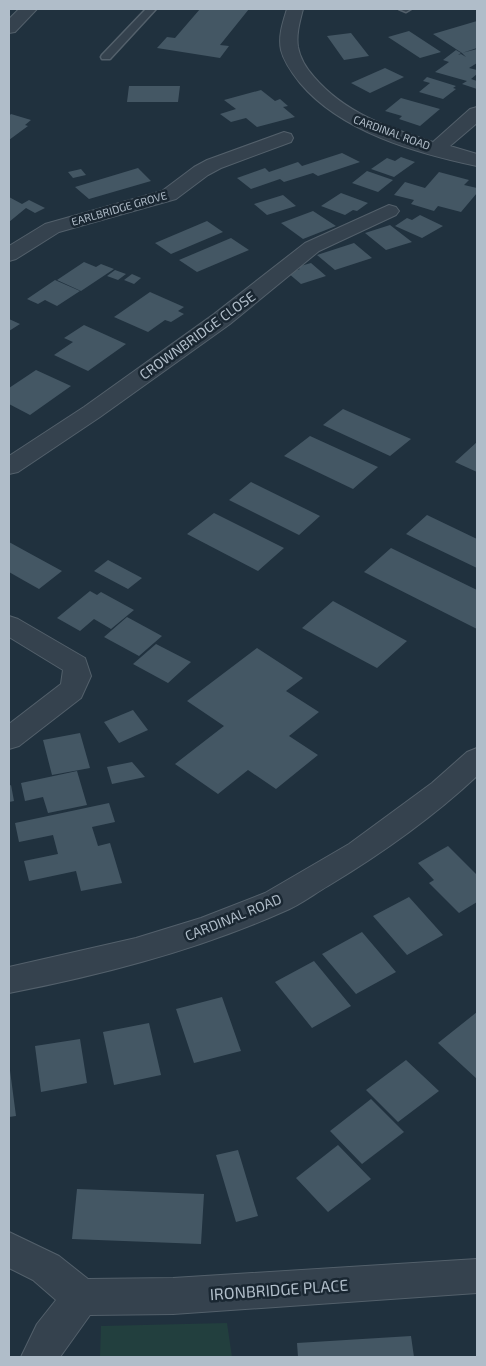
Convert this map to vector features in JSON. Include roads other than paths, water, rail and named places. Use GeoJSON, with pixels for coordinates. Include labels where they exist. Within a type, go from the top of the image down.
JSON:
{"type":"FeatureCollection","features":[{"type":"Feature","properties":{"kind":"street"},"geometry":{"type":"LineString","coordinates":[[9,28],[29,9]]}},
{"type":"Feature","properties":{"kind":"street","name":"CARDINAL ROAD"},"geometry":{"type":"LineString","coordinates":[[295,9],[289,33],[289,46],[296,65],[309,84],[322,98],[348,116],[369,125],[477,160]]}},
{"type":"Feature","properties":{"kind":"street"},"geometry":{"type":"LineString","coordinates":[[437,148],[477,113]]}},
{"type":"Feature","properties":{"kind":"street","name":"EARLBRIDGE GROVE"},"geometry":{"type":"LineString","coordinates":[[9,255],[52,228],[169,195],[201,171],[214,164],[284,138]]}},
{"type":"Feature","properties":{"kind":"street","name":"CROWNBRIDGE CLOSE"},"geometry":{"type":"LineString","coordinates":[[9,468],[92,412],[222,319],[312,247],[389,210]]}},
{"type":"Feature","properties":{"kind":"street"},"geometry":{"type":"LineString","coordinates":[[9,625],[75,665],[78,673],[77,682],[72,691],[9,739]]}},
{"type":"Feature","properties":{"kind":"street","name":"CARDINAL ROAD"},"geometry":{"type":"LineString","coordinates":[[9,980],[136,951],[209,928],[276,902],[360,852],[442,791],[477,759]]}},
{"type":"Feature","properties":{"kind":"street"},"geometry":{"type":"LineString","coordinates":[[9,1249],[46,1268],[81,1296],[50,1337],[40,1357]]}},
{"type":"Feature","properties":{"kind":"street","name":"IRONBRIDGE PLACE"},"geometry":{"type":"LineString","coordinates":[[81,1296],[174,1296],[477,1276]]}},
{"type":"Feature","properties":{"kind":"lane"},"geometry":{"type":"LineString","coordinates":[[106,57],[151,9]]}}]}
